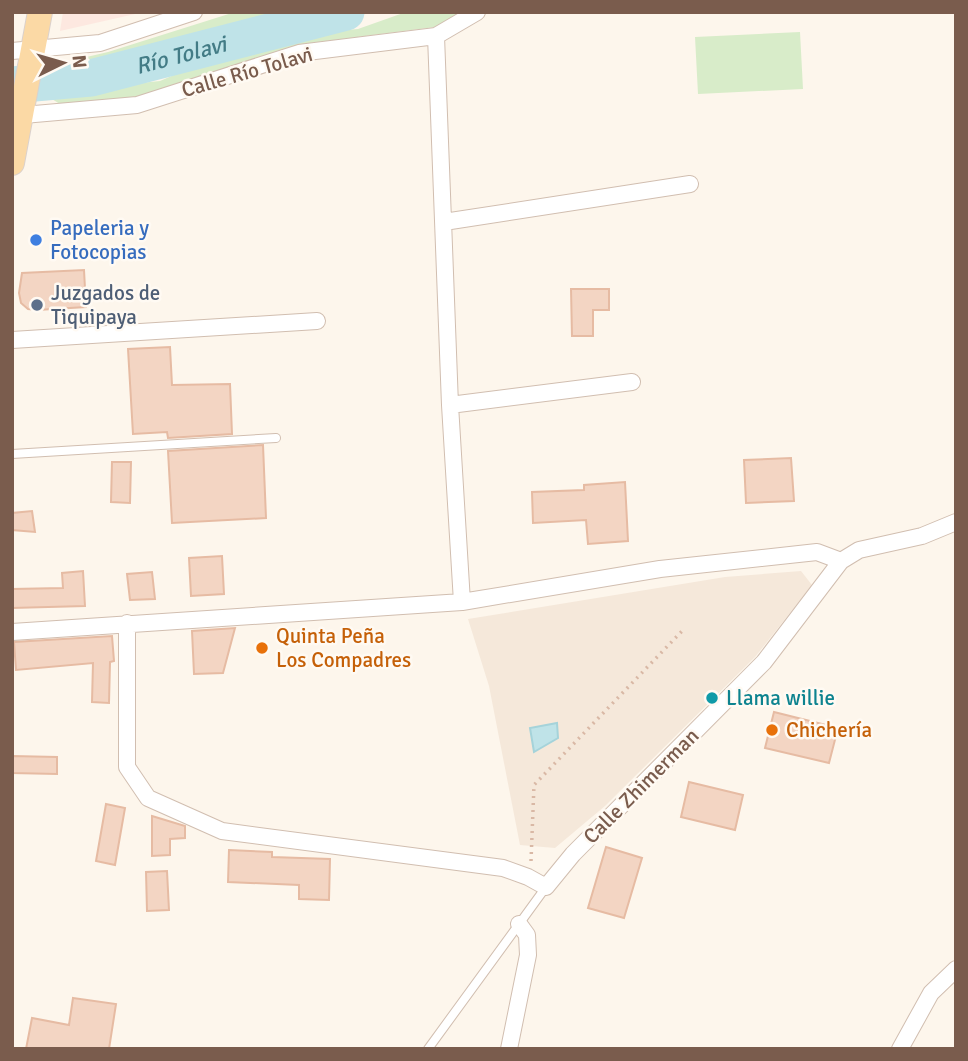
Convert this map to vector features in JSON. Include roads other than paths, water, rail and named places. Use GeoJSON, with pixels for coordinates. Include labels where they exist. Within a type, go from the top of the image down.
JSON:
{"type":"FeatureCollection","features":[{"type":"Feature","properties":{"kind":"main road"},"geometry":{"type":"LineString","coordinates":[[12,163],[26,55],[40,12]]}},
{"type":"Feature","properties":{"kind":"street"},"geometry":{"type":"LineString","coordinates":[[26,55],[100,43],[194,12]]}},
{"type":"Feature","properties":{"kind":"street","name":"Calle Río Tolavi"},"geometry":{"type":"LineString","coordinates":[[20,108],[137,105],[299,52],[436,36],[477,12]]}},
{"type":"Feature","properties":{"kind":"street"},"geometry":{"type":"LineString","coordinates":[[436,36],[450,405],[462,602]]}},
{"type":"Feature","properties":{"kind":"street"},"geometry":{"type":"LineString","coordinates":[[444,222],[690,184]]}},
{"type":"Feature","properties":{"kind":"street"},"geometry":{"type":"LineString","coordinates":[[12,340],[317,321]]}},
{"type":"Feature","properties":{"kind":"street"},"geometry":{"type":"LineString","coordinates":[[450,405],[632,382]]}},
{"type":"Feature","properties":{"kind":"street","name":"Calle Zhimerman"},"geometry":{"type":"LineString","coordinates":[[546,887],[573,854],[764,662],[841,561],[859,550],[954,527]]}},
{"type":"Feature","properties":{"kind":"street"},"geometry":{"type":"LineString","coordinates":[[12,632],[462,602],[660,569],[817,552],[841,561]]}},
{"type":"Feature","properties":{"kind":"street"},"geometry":{"type":"LineString","coordinates":[[127,623],[127,767],[148,798],[222,831],[503,868],[546,887]]}},
{"type":"Feature","properties":{"kind":"street"},"geometry":{"type":"LineString","coordinates":[[509,1049],[528,955],[527,935],[519,924]]}},
{"type":"Feature","properties":{"kind":"street"},"geometry":{"type":"LineString","coordinates":[[900,1049],[931,993],[956,969]]}},
{"type":"Feature","properties":{"kind":"lane"},"geometry":{"type":"LineString","coordinates":[[12,454],[276,438]]}},
{"type":"Feature","properties":{"kind":"lane","name":"Calle Zhimerman"},"geometry":{"type":"LineString","coordinates":[[428,1049],[546,887]]}},
{"type":"Feature","properties":{"kind":"water"},"geometry":{"type":"Polygon","coordinates":[[[557,723],[558,738],[534,752],[530,728],[557,723]]]}},
{"type":"Feature","properties":{"kind":"waterway","name":"Río Tolavi"},"geometry":{"type":"LineString","coordinates":[[12,85],[91,78],[346,12]]}},
{"type":"Feature","properties":{"kind":"place","name":"Papeleria y Fotocopias"},"geometry":{"type":"Point","coordinates":[36,240]}},
{"type":"Feature","properties":{"kind":"place","name":"Juzgados de Tiquipaya"},"geometry":{"type":"Point","coordinates":[37,305]}},
{"type":"Feature","properties":{"kind":"place","name":"Quinta Peña Los Compadres"},"geometry":{"type":"Point","coordinates":[262,648]}},
{"type":"Feature","properties":{"kind":"place","name":"Llama willie"},"geometry":{"type":"Point","coordinates":[712,698]}},
{"type":"Feature","properties":{"kind":"place","name":"Chichería"},"geometry":{"type":"Point","coordinates":[772,730]}}]}
